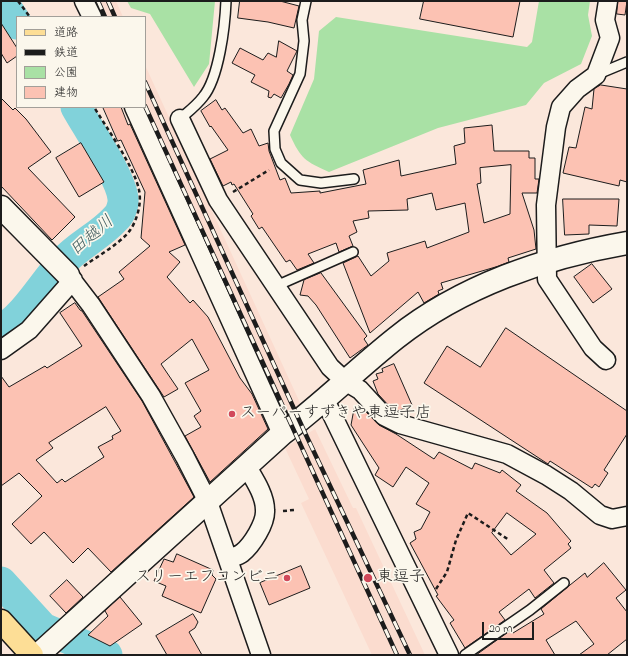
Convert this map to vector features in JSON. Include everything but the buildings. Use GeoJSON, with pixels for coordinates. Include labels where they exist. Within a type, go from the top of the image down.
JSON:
{"type":"FeatureCollection","features":[{"type":"Feature","properties":{"kind":"main road"},"geometry":{"type":"LineString","coordinates":[[1,621],[32,655]]}},
{"type":"Feature","properties":{"kind":"street"},"geometry":{"type":"LineString","coordinates":[[84,1],[92,16]]}},
{"type":"Feature","properties":{"kind":"street"},"geometry":{"type":"LineString","coordinates":[[606,360],[593,348],[547,279],[545,262],[546,199],[561,107],[577,89],[596,75],[610,38],[605,20],[608,1]]}},
{"type":"Feature","properties":{"kind":"street"},"geometry":{"type":"LineString","coordinates":[[134,108],[282,434]]}},
{"type":"Feature","properties":{"kind":"street"},"geometry":{"type":"LineString","coordinates":[[180,119],[218,200],[330,367],[345,381],[360,390],[384,416],[400,424],[507,454],[546,474],[572,491],[600,515],[612,519],[627,516]]}},
{"type":"Feature","properties":{"kind":"street"},"geometry":{"type":"LineString","coordinates":[[1,207],[71,278],[150,396],[185,457],[208,502],[262,655]]}},
{"type":"Feature","properties":{"kind":"street"},"geometry":{"type":"LineString","coordinates":[[38,655],[282,434],[300,422],[345,381],[396,338],[428,316],[480,288],[545,262],[590,249],[627,243]]}},
{"type":"Feature","properties":{"kind":"street"},"geometry":{"type":"LineString","coordinates":[[1,350],[29,330],[71,278]]}},
{"type":"Feature","properties":{"kind":"street"},"geometry":{"type":"LineString","coordinates":[[325,400],[449,655]]}},
{"type":"Feature","properties":{"kind":"street"},"geometry":{"type":"LineString","coordinates":[[228,559],[241,554],[248,547],[264,520],[266,509],[247,467]]}},
{"type":"Feature","properties":{"kind":"lane"},"geometry":{"type":"LineString","coordinates":[[180,119],[204,97],[216,70],[226,17],[226,1]]}},
{"type":"Feature","properties":{"kind":"lane"},"geometry":{"type":"LineString","coordinates":[[306,1],[302,20],[304,41],[300,74],[274,131],[275,149],[281,163],[300,180],[321,183],[354,179]]}},
{"type":"Feature","properties":{"kind":"lane"},"geometry":{"type":"LineString","coordinates":[[596,75],[627,62]]}},
{"type":"Feature","properties":{"kind":"lane"},"geometry":{"type":"LineString","coordinates":[[276,286],[353,252]]}},
{"type":"Feature","properties":{"kind":"lane"},"geometry":{"type":"LineString","coordinates":[[465,655],[530,610],[564,583]]}},
{"type":"Feature","properties":{"kind":"path"},"geometry":{"type":"LineString","coordinates":[[18,1],[29,16]]}},
{"type":"Feature","properties":{"kind":"path"},"geometry":{"type":"LineString","coordinates":[[71,278],[80,268],[128,232],[137,217],[140,205],[139,190],[132,171],[95,108]]}},
{"type":"Feature","properties":{"kind":"path"},"geometry":{"type":"LineString","coordinates":[[218,200],[281,163]]}},
{"type":"Feature","properties":{"kind":"path"},"geometry":{"type":"LineString","coordinates":[[282,511],[294,510]]}},
{"type":"Feature","properties":{"kind":"path"},"geometry":{"type":"LineString","coordinates":[[421,600],[436,589],[443,581],[456,540],[468,514],[509,540]]}},
{"type":"Feature","properties":{"kind":"shaded area"},"geometry":{"type":"Polygon","coordinates":[[[93,1],[116,1],[123,16],[100,16],[93,1]]]}},
{"type":"Feature","properties":{"kind":"shaded area"},"geometry":{"type":"Polygon","coordinates":[[[146,67],[301,405],[283,418],[141,108],[146,108],[146,67]]]}},
{"type":"Feature","properties":{"kind":"shaded area"},"geometry":{"type":"Polygon","coordinates":[[[315,429],[353,508],[356,508],[425,655],[372,655],[301,503],[309,499],[285,448],[315,429]]]}},
{"type":"Feature","properties":{"kind":"green space"},"geometry":{"type":"Polygon","coordinates":[[[127,1],[215,1],[209,64],[194,87],[150,14],[131,8],[127,1]]]}},
{"type":"Feature","properties":{"kind":"green space"},"geometry":{"type":"Polygon","coordinates":[[[539,1],[590,1],[588,15],[592,36],[581,64],[544,83],[526,105],[438,128],[329,172],[309,162],[297,149],[290,135],[314,79],[319,31],[336,17],[527,47],[532,42],[539,1]]]}},
{"type":"Feature","properties":{"kind":"waterway","name":"田越川"},"geometry":{"type":"LineString","coordinates":[[2,1],[16,22]]}},
{"type":"Feature","properties":{"kind":"waterway","name":"田越川"},"geometry":{"type":"LineString","coordinates":[[1,330],[19,316],[68,257],[117,217],[123,204],[121,190],[111,166],[77,108]]}},
{"type":"Feature","properties":{"kind":"waterway","name":"田越川"},"geometry":{"type":"LineString","coordinates":[[1,582],[43,628],[107,655]]}},
{"type":"Feature","properties":{"kind":"railway"},"geometry":{"type":"LineString","coordinates":[[98,1],[105,16]]}},
{"type":"Feature","properties":{"kind":"railway"},"geometry":{"type":"LineString","coordinates":[[108,1],[115,16]]}},
{"type":"Feature","properties":{"kind":"railway"},"geometry":{"type":"LineString","coordinates":[[146,84],[306,435],[410,655]]}},
{"type":"Feature","properties":{"kind":"railway"},"geometry":{"type":"LineString","coordinates":[[146,108],[397,655]]}},
{"type":"Feature","properties":{"kind":"place","name":"スーパーすずきや東逗子店"},"geometry":{"type":"Point","coordinates":[232,414]}},
{"type":"Feature","properties":{"kind":"place","name":"スリーエフコンビニ"},"geometry":{"type":"Point","coordinates":[287,578]}},
{"type":"Feature","properties":{"kind":"place","name":"東逗子"},"geometry":{"type":"Point","coordinates":[368,578]}}]}
